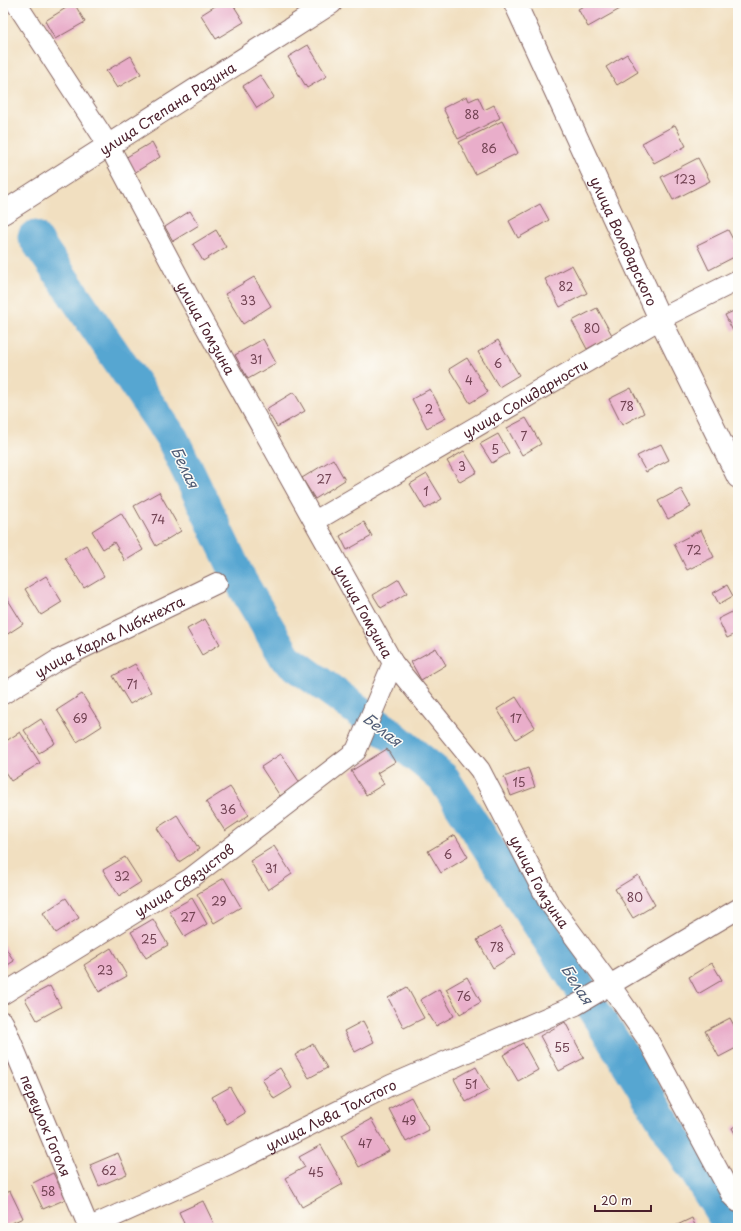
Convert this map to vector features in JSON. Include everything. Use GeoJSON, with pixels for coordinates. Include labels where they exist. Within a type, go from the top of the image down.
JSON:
{"type":"FeatureCollection","features":[{"type":"Feature","properties":{"kind":"main road","name":"улица Степана Разина"},"geometry":{"type":"LineString","coordinates":[[3,213],[331,3]]}},
{"type":"Feature","properties":{"kind":"main road","name":"улица Володарского"},"geometry":{"type":"LineString","coordinates":[[516,3],[660,318],[738,477]]}},
{"type":"Feature","properties":{"kind":"street","name":"улица Гомзина"},"geometry":{"type":"LineString","coordinates":[[16,3],[108,146],[188,295],[393,663],[480,770],[548,901],[610,985],[648,1040],[732,1196],[738,1202]]}},
{"type":"Feature","properties":{"kind":"street","name":"улица Солидарности"},"geometry":{"type":"LineString","coordinates":[[315,521],[660,318],[738,280]]}},
{"type":"Feature","properties":{"kind":"street","name":"улица Карла Либкнехта"},"geometry":{"type":"LineString","coordinates":[[3,694],[56,661],[217,583]]}},
{"type":"Feature","properties":{"kind":"street","name":"улица Связистов"},"geometry":{"type":"LineString","coordinates":[[3,994],[191,878],[356,750],[393,663]]}},
{"type":"Feature","properties":{"kind":"street"},"geometry":{"type":"LineString","coordinates":[[610,985],[738,908]]}},
{"type":"Feature","properties":{"kind":"street","name":"улица Льва Толстого"},"geometry":{"type":"LineString","coordinates":[[89,1228],[229,1165],[391,1085],[576,1005],[610,985]]}},
{"type":"Feature","properties":{"kind":"street","name":"переулок Гоголя"},"geometry":{"type":"LineString","coordinates":[[3,1022],[89,1228]]}},
{"type":"Feature","properties":{"kind":"building"},"geometry":{"type":"Polygon","coordinates":[[[74,3],[85,22],[55,39],[45,21],[74,3]]]}},
{"type":"Feature","properties":{"kind":"building"},"geometry":{"type":"Polygon","coordinates":[[[220,3],[232,3],[244,22],[216,39],[201,15],[220,3]]]}},
{"type":"Feature","properties":{"kind":"building"},"geometry":{"type":"Polygon","coordinates":[[[589,3],[617,3],[620,9],[588,27],[578,9],[589,3]]]}},
{"type":"Feature","properties":{"kind":"building"},"geometry":{"type":"Polygon","coordinates":[[[308,45],[327,76],[307,88],[288,57],[308,45]]]}},
{"type":"Feature","properties":{"kind":"building"},"geometry":{"type":"Polygon","coordinates":[[[627,54],[638,72],[617,85],[606,67],[627,54]]]}},
{"type":"Feature","properties":{"kind":"building"},"geometry":{"type":"Polygon","coordinates":[[[131,56],[141,74],[117,88],[106,71],[131,56]]]}},
{"type":"Feature","properties":{"kind":"building"},"geometry":{"type":"Polygon","coordinates":[[[260,75],[274,97],[257,108],[243,86],[260,75]]]}},
{"type":"Feature","properties":{"kind":"building"},"geometry":{"type":"Polygon","coordinates":[[[467,96],[469,101],[478,97],[484,110],[494,105],[500,118],[458,139],[443,108],[467,96]]]}},
{"type":"Feature","properties":{"kind":"building"},"geometry":{"type":"Polygon","coordinates":[[[502,121],[518,153],[475,174],[459,142],[502,121]]]}},
{"type":"Feature","properties":{"kind":"building"},"geometry":{"type":"Polygon","coordinates":[[[675,125],[686,146],[654,163],[642,143],[675,125]]]}},
{"type":"Feature","properties":{"kind":"building"},"geometry":{"type":"Polygon","coordinates":[[[152,142],[160,157],[134,173],[125,158],[152,142]]]}},
{"type":"Feature","properties":{"kind":"building"},"geometry":{"type":"Polygon","coordinates":[[[698,158],[710,181],[673,200],[661,177],[698,158]]]}},
{"type":"Feature","properties":{"kind":"building"},"geometry":{"type":"Polygon","coordinates":[[[540,204],[549,220],[518,238],[509,221],[540,204]]]}},
{"type":"Feature","properties":{"kind":"building"},"geometry":{"type":"Polygon","coordinates":[[[190,211],[199,225],[173,241],[165,227],[190,211]]]}},
{"type":"Feature","properties":{"kind":"building"},"geometry":{"type":"Polygon","coordinates":[[[216,230],[226,247],[203,261],[193,244],[216,230]]]}},
{"type":"Feature","properties":{"kind":"building"},"geometry":{"type":"Polygon","coordinates":[[[728,230],[738,249],[738,255],[709,270],[697,245],[728,230]]]}},
{"type":"Feature","properties":{"kind":"building"},"geometry":{"type":"Polygon","coordinates":[[[572,265],[587,293],[560,307],[545,279],[572,265]]]}},
{"type":"Feature","properties":{"kind":"building"},"geometry":{"type":"Polygon","coordinates":[[[254,277],[271,306],[243,324],[225,294],[254,277]]]}},
{"type":"Feature","properties":{"kind":"building"},"geometry":{"type":"Polygon","coordinates":[[[597,308],[612,335],[587,349],[572,321],[597,308]]]}},
{"type":"Feature","properties":{"kind":"building"},"geometry":{"type":"Polygon","coordinates":[[[738,309],[738,328],[733,331],[725,315],[738,309]]]}},
{"type":"Feature","properties":{"kind":"building"},"geometry":{"type":"Polygon","coordinates":[[[263,339],[276,363],[248,379],[235,355],[263,339]]]}},
{"type":"Feature","properties":{"kind":"building"},"geometry":{"type":"Polygon","coordinates":[[[498,340],[519,375],[499,387],[478,352],[498,340]]]}},
{"type":"Feature","properties":{"kind":"building"},"geometry":{"type":"Polygon","coordinates":[[[467,358],[488,392],[470,403],[449,369],[467,358]]]}},
{"type":"Feature","properties":{"kind":"building"},"geometry":{"type":"Polygon","coordinates":[[[631,388],[644,413],[622,425],[609,399],[631,388]]]}},
{"type":"Feature","properties":{"kind":"building"},"geometry":{"type":"Polygon","coordinates":[[[430,389],[446,418],[427,428],[412,399],[430,389]]]}},
{"type":"Feature","properties":{"kind":"building"},"geometry":{"type":"Polygon","coordinates":[[[294,392],[305,411],[277,427],[266,409],[294,392]]]}},
{"type":"Feature","properties":{"kind":"building"},"geometry":{"type":"Polygon","coordinates":[[[526,418],[541,444],[522,455],[507,428],[526,418]]]}},
{"type":"Feature","properties":{"kind":"building"},"geometry":{"type":"Polygon","coordinates":[[[498,434],[509,453],[492,463],[480,444],[498,434]]]}},
{"type":"Feature","properties":{"kind":"building"},"geometry":{"type":"Polygon","coordinates":[[[661,444],[669,460],[646,472],[637,456],[661,444]]]}},
{"type":"Feature","properties":{"kind":"building"},"geometry":{"type":"Polygon","coordinates":[[[464,451],[477,472],[460,482],[447,461],[464,451]]]}},
{"type":"Feature","properties":{"kind":"building"},"geometry":{"type":"Polygon","coordinates":[[[333,459],[345,480],[315,499],[302,478],[333,459]]]}},
{"type":"Feature","properties":{"kind":"building"},"geometry":{"type":"Polygon","coordinates":[[[427,474],[442,499],[425,509],[410,484],[427,474]]]}},
{"type":"Feature","properties":{"kind":"building"},"geometry":{"type":"Polygon","coordinates":[[[681,489],[691,507],[668,519],[658,501],[681,489]]]}},
{"type":"Feature","properties":{"kind":"building"},"geometry":{"type":"Polygon","coordinates":[[[159,492],[181,531],[156,546],[134,506],[159,492]]]}},
{"type":"Feature","properties":{"kind":"building"},"geometry":{"type":"Polygon","coordinates":[[[121,513],[143,550],[125,561],[114,542],[103,549],[92,531],[121,513]]]}},
{"type":"Feature","properties":{"kind":"building"},"geometry":{"type":"Polygon","coordinates":[[[364,522],[372,536],[347,550],[340,536],[364,522]]]}},
{"type":"Feature","properties":{"kind":"building"},"geometry":{"type":"Polygon","coordinates":[[[701,530],[714,557],[687,570],[674,544],[701,530]]]}},
{"type":"Feature","properties":{"kind":"building"},"geometry":{"type":"Polygon","coordinates":[[[86,545],[104,576],[84,588],[65,558],[86,545]]]}},
{"type":"Feature","properties":{"kind":"building"},"geometry":{"type":"Polygon","coordinates":[[[46,576],[62,602],[41,615],[25,589],[46,576]]]}},
{"type":"Feature","properties":{"kind":"building"},"geometry":{"type":"Polygon","coordinates":[[[399,579],[407,593],[381,608],[373,595],[399,579]]]}},
{"type":"Feature","properties":{"kind":"building"},"geometry":{"type":"Polygon","coordinates":[[[727,585],[733,596],[719,604],[713,593],[727,585]]]}},
{"type":"Feature","properties":{"kind":"building"},"geometry":{"type":"Polygon","coordinates":[[[5,595],[23,624],[3,637],[3,597],[5,595]]]}},
{"type":"Feature","properties":{"kind":"building"},"geometry":{"type":"Polygon","coordinates":[[[738,609],[738,633],[727,638],[718,619],[738,609]]]}},
{"type":"Feature","properties":{"kind":"building"},"geometry":{"type":"Polygon","coordinates":[[[205,619],[220,644],[202,655],[187,629],[205,619]]]}},
{"type":"Feature","properties":{"kind":"building"},"geometry":{"type":"Polygon","coordinates":[[[436,648],[446,665],[421,680],[411,662],[436,648]]]}},
{"type":"Feature","properties":{"kind":"building"},"geometry":{"type":"Polygon","coordinates":[[[135,664],[151,692],[130,704],[113,676],[135,664]]]}},
{"type":"Feature","properties":{"kind":"building"},"geometry":{"type":"Polygon","coordinates":[[[82,694],[102,726],[77,742],[57,710],[82,694]]]}},
{"type":"Feature","properties":{"kind":"building"},"geometry":{"type":"Polygon","coordinates":[[[516,697],[535,727],[516,739],[497,709],[516,697]]]}},
{"type":"Feature","properties":{"kind":"building"},"geometry":{"type":"Polygon","coordinates":[[[41,719],[55,743],[39,753],[24,730],[41,719]]]}},
{"type":"Feature","properties":{"kind":"building"},"geometry":{"type":"Polygon","coordinates":[[[20,732],[40,763],[11,781],[3,769],[3,743],[20,732]]]}},
{"type":"Feature","properties":{"kind":"building"},"geometry":{"type":"Polygon","coordinates":[[[387,749],[395,762],[377,773],[384,784],[366,795],[351,771],[387,749]]]}},
{"type":"Feature","properties":{"kind":"building"},"geometry":{"type":"Polygon","coordinates":[[[281,754],[300,783],[280,796],[261,767],[281,754]]]}},
{"type":"Feature","properties":{"kind":"building"},"geometry":{"type":"Polygon","coordinates":[[[528,768],[535,787],[511,796],[504,777],[528,768]]]}},
{"type":"Feature","properties":{"kind":"building"},"geometry":{"type":"Polygon","coordinates":[[[230,787],[249,815],[225,831],[206,802],[230,787]]]}},
{"type":"Feature","properties":{"kind":"building"},"geometry":{"type":"Polygon","coordinates":[[[177,815],[199,849],[179,862],[157,828],[177,815]]]}},
{"type":"Feature","properties":{"kind":"building"},"geometry":{"type":"Polygon","coordinates":[[[455,835],[468,857],[441,873],[428,851],[455,835]]]}},
{"type":"Feature","properties":{"kind":"building"},"geometry":{"type":"Polygon","coordinates":[[[274,846],[292,874],[268,890],[250,861],[274,846]]]}},
{"type":"Feature","properties":{"kind":"building"},"geometry":{"type":"Polygon","coordinates":[[[125,857],[141,882],[119,896],[103,870],[125,857]]]}},
{"type":"Feature","properties":{"kind":"building"},"geometry":{"type":"Polygon","coordinates":[[[638,875],[655,905],[633,918],[615,889],[638,875]]]}},
{"type":"Feature","properties":{"kind":"building"},"geometry":{"type":"Polygon","coordinates":[[[224,878],[241,907],[214,923],[197,894],[224,878]]]}},
{"type":"Feature","properties":{"kind":"building"},"geometry":{"type":"Polygon","coordinates":[[[66,898],[79,918],[56,933],[43,913],[66,898]]]}},
{"type":"Feature","properties":{"kind":"building"},"geometry":{"type":"Polygon","coordinates":[[[192,898],[207,924],[185,937],[169,911],[192,898]]]}},
{"type":"Feature","properties":{"kind":"building"},"geometry":{"type":"Polygon","coordinates":[[[153,919],[168,945],[146,958],[131,932],[153,919]]]}},
{"type":"Feature","properties":{"kind":"building"},"geometry":{"type":"Polygon","coordinates":[[[500,927],[516,954],[493,968],[477,940],[500,927]]]}},
{"type":"Feature","properties":{"kind":"building"},"geometry":{"type":"Polygon","coordinates":[[[3,944],[14,961],[3,968],[3,944]]]}},
{"type":"Feature","properties":{"kind":"building"},"geometry":{"type":"Polygon","coordinates":[[[111,948],[127,976],[99,992],[84,965],[111,948]]]}},
{"type":"Feature","properties":{"kind":"building"},"geometry":{"type":"Polygon","coordinates":[[[712,963],[722,980],[698,994],[689,977],[712,963]]]}},
{"type":"Feature","properties":{"kind":"building"},"geometry":{"type":"Polygon","coordinates":[[[467,977],[481,1002],[460,1014],[446,989],[467,977]]]}},
{"type":"Feature","properties":{"kind":"building"},"geometry":{"type":"Polygon","coordinates":[[[50,986],[61,1007],[37,1020],[25,999],[50,986]]]}},
{"type":"Feature","properties":{"kind":"building"},"geometry":{"type":"Polygon","coordinates":[[[407,987],[424,1018],[404,1028],[388,998],[407,987]]]}},
{"type":"Feature","properties":{"kind":"building"},"geometry":{"type":"Polygon","coordinates":[[[439,989],[454,1016],[436,1026],[420,1000],[439,989]]]}},
{"type":"Feature","properties":{"kind":"building"},"geometry":{"type":"Polygon","coordinates":[[[730,1018],[738,1033],[738,1047],[719,1057],[705,1031],[730,1018]]]}},
{"type":"Feature","properties":{"kind":"building"},"geometry":{"type":"Polygon","coordinates":[[[363,1021],[374,1042],[355,1052],[344,1031],[363,1021]]]}},
{"type":"Feature","properties":{"kind":"building"},"geometry":{"type":"Polygon","coordinates":[[[565,1022],[584,1058],[559,1071],[540,1036],[565,1022]]]}},
{"type":"Feature","properties":{"kind":"building"},"geometry":{"type":"Polygon","coordinates":[[[523,1043],[538,1070],[518,1081],[503,1055],[523,1043]]]}},
{"type":"Feature","properties":{"kind":"building"},"geometry":{"type":"Polygon","coordinates":[[[313,1044],[327,1068],[309,1078],[295,1055],[313,1044]]]}},
{"type":"Feature","properties":{"kind":"building"},"geometry":{"type":"Polygon","coordinates":[[[3,1055],[9,1064],[3,1068],[3,1055]]]}},
{"type":"Feature","properties":{"kind":"building"},"geometry":{"type":"Polygon","coordinates":[[[476,1067],[489,1090],[466,1102],[454,1079],[476,1067]]]}},
{"type":"Feature","properties":{"kind":"building"},"geometry":{"type":"Polygon","coordinates":[[[280,1068],[292,1088],[274,1099],[262,1079],[280,1068]]]}},
{"type":"Feature","properties":{"kind":"building"},"geometry":{"type":"Polygon","coordinates":[[[230,1087],[245,1113],[227,1124],[212,1097],[230,1087]]]}},
{"type":"Feature","properties":{"kind":"building"},"geometry":{"type":"Polygon","coordinates":[[[411,1097],[429,1130],[406,1142],[389,1109],[411,1097]]]}},
{"type":"Feature","properties":{"kind":"building"},"geometry":{"type":"Polygon","coordinates":[[[371,1119],[389,1151],[359,1167],[342,1135],[371,1119]]]}},
{"type":"Feature","properties":{"kind":"building"},"geometry":{"type":"Polygon","coordinates":[[[738,1124],[738,1139],[732,1128],[738,1124]]]}},
{"type":"Feature","properties":{"kind":"building"},"geometry":{"type":"Polygon","coordinates":[[[321,1145],[343,1184],[302,1207],[285,1178],[305,1167],[299,1157],[321,1145]]]}},
{"type":"Feature","properties":{"kind":"building"},"geometry":{"type":"Polygon","coordinates":[[[118,1153],[127,1174],[99,1186],[90,1165],[118,1153]]]}},
{"type":"Feature","properties":{"kind":"building"},"geometry":{"type":"Polygon","coordinates":[[[53,1173],[66,1199],[43,1209],[31,1184],[53,1173]]]}},
{"type":"Feature","properties":{"kind":"building"},"geometry":{"type":"Polygon","coordinates":[[[10,1191],[23,1218],[3,1227],[3,1195],[10,1191]]]}},
{"type":"Feature","properties":{"kind":"building"},"geometry":{"type":"Polygon","coordinates":[[[203,1201],[216,1228],[186,1228],[179,1212],[203,1201]]]}},
{"type":"Feature","properties":{"kind":"building"},"geometry":{"type":"Polygon","coordinates":[[[692,1218],[696,1228],[671,1228],[692,1218]]]}},
{"type":"Feature","properties":{"kind":"waterway","name":"Белая"},"geometry":{"type":"LineString","coordinates":[[34,237],[172,438],[240,580],[286,658],[385,730],[443,778],[582,991],[731,1228]]}}]}
